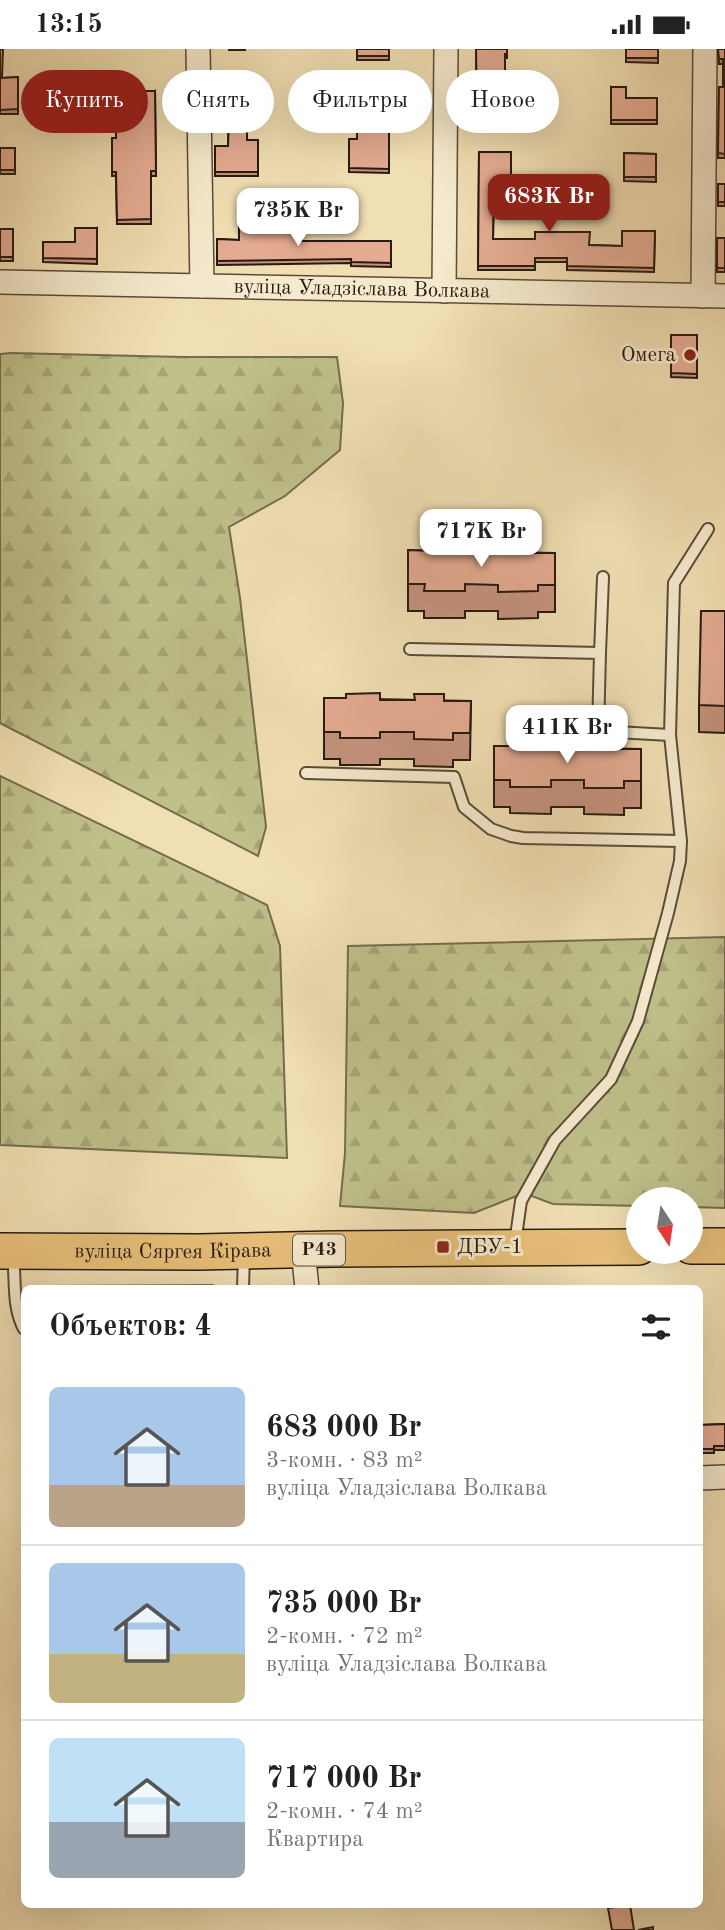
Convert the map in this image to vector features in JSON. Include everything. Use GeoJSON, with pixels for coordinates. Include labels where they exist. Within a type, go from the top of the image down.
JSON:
{"type":"FeatureCollection","features":[{"type":"Feature","properties":{"kind":"main road"},"geometry":{"type":"LineString","coordinates":[[704,1246],[725,1246]]}},
{"type":"Feature","properties":{"kind":"main road","name":"вуліца Сяргея Кірава"},"geometry":{"type":"LineString","coordinates":[[6,1251],[626,1247]]}},
{"type":"Feature","properties":{"kind":"street"},"geometry":{"type":"LineString","coordinates":[[198,49],[202,286]]}},
{"type":"Feature","properties":{"kind":"street"},"geometry":{"type":"LineString","coordinates":[[444,291],[446,49]]}},
{"type":"Feature","properties":{"kind":"street"},"geometry":{"type":"LineString","coordinates":[[705,49],[714,296]]}},
{"type":"Feature","properties":{"kind":"street","name":"вуліца Уладзіслава Волкава"},"geometry":{"type":"LineString","coordinates":[[0,282],[714,296]]}},
{"type":"Feature","properties":{"kind":"street"},"geometry":{"type":"LineString","coordinates":[[303,1251],[307,1285]]}},
{"type":"Feature","properties":{"kind":"street"},"geometry":{"type":"LineString","coordinates":[[703,1478],[725,1477]]}},
{"type":"Feature","properties":{"kind":"lane"},"geometry":{"type":"LineString","coordinates":[[515,1247],[521,1201],[555,1140],[611,1079],[638,1021],[668,913],[680,861],[681,841],[670,735],[674,583],[708,529]]}},
{"type":"Feature","properties":{"kind":"lane"},"geometry":{"type":"LineString","coordinates":[[603,577],[598,731],[670,735]]}},
{"type":"Feature","properties":{"kind":"lane"},"geometry":{"type":"LineString","coordinates":[[410,649],[600,653]]}},
{"type":"Feature","properties":{"kind":"lane"},"geometry":{"type":"LineString","coordinates":[[306,773],[454,777],[464,807],[471,814],[491,829],[523,838],[681,841]]}},
{"type":"Feature","properties":{"kind":"lane"},"geometry":{"type":"LineString","coordinates":[[6,1251],[16,1281],[15,1304],[21,1321]]}},
{"type":"Feature","properties":{"kind":"lane"},"geometry":{"type":"LineString","coordinates":[[243,1285],[244,1251]]}},
{"type":"Feature","properties":{"kind":"green space"},"geometry":{"type":"Polygon","coordinates":[[[0,354],[337,357],[343,403],[340,450],[285,496],[229,527],[240,598],[266,827],[258,856],[0,723],[0,354]]]}},
{"type":"Feature","properties":{"kind":"green space"},"geometry":{"type":"Polygon","coordinates":[[[0,776],[267,905],[280,946],[287,1158],[0,1145],[0,776]]]}},
{"type":"Feature","properties":{"kind":"green space"},"geometry":{"type":"Polygon","coordinates":[[[725,937],[725,1208],[704,1207],[704,1187],[626,1187],[626,1206],[553,1204],[524,1193],[474,1213],[340,1206],[345,1153],[348,946],[725,937]]]}},
{"type":"Feature","properties":{"kind":"building"},"geometry":{"type":"Polygon","coordinates":[[[0,49],[3,49],[2,78],[18,77],[18,109],[0,110],[0,49]]]}},
{"type":"Feature","properties":{"kind":"building"},"geometry":{"type":"Polygon","coordinates":[[[357,49],[389,49],[389,56],[357,56],[357,49]]]}},
{"type":"Feature","properties":{"kind":"building"},"geometry":{"type":"Polygon","coordinates":[[[476,49],[507,49],[505,70],[476,70],[476,49]]]}},
{"type":"Feature","properties":{"kind":"building"},"geometry":{"type":"Polygon","coordinates":[[[626,49],[658,49],[658,58],[626,58],[626,49]]]}},
{"type":"Feature","properties":{"kind":"building"},"geometry":{"type":"Polygon","coordinates":[[[718,49],[725,49],[725,154],[718,153],[719,87],[723,87],[723,59],[719,59],[718,49]]]}},
{"type":"Feature","properties":{"kind":"building"},"geometry":{"type":"Polygon","coordinates":[[[611,87],[626,87],[626,98],[657,98],[657,120],[611,120],[611,87]]]}},
{"type":"Feature","properties":{"kind":"building"},"geometry":{"type":"Polygon","coordinates":[[[148,91],[155,91],[156,171],[151,171],[151,219],[117,220],[116,172],[112,172],[112,138],[116,138],[116,133],[148,133],[148,91]]]}},
{"type":"Feature","properties":{"kind":"building"},"geometry":{"type":"Polygon","coordinates":[[[228,133],[247,133],[247,140],[258,140],[258,172],[215,172],[215,146],[228,146],[228,133]]]}},
{"type":"Feature","properties":{"kind":"building"},"geometry":{"type":"Polygon","coordinates":[[[357,133],[389,133],[389,169],[349,168],[349,139],[357,139],[357,133]]]}},
{"type":"Feature","properties":{"kind":"building"},"geometry":{"type":"Polygon","coordinates":[[[0,148],[15,148],[15,170],[0,170],[0,148]]]}},
{"type":"Feature","properties":{"kind":"building"},"geometry":{"type":"Polygon","coordinates":[[[479,152],[511,152],[511,178],[494,178],[493,239],[535,239],[535,232],[590,232],[589,245],[622,246],[622,231],[655,231],[654,268],[567,266],[567,258],[535,258],[535,266],[478,266],[479,152]]]}},
{"type":"Feature","properties":{"kind":"building"},"geometry":{"type":"Polygon","coordinates":[[[624,153],[656,154],[656,177],[624,177],[624,153]]]}},
{"type":"Feature","properties":{"kind":"building"},"geometry":{"type":"Polygon","coordinates":[[[718,184],[725,184],[725,202],[718,202],[718,184]]]}},
{"type":"Feature","properties":{"kind":"building"},"geometry":{"type":"Polygon","coordinates":[[[239,226],[255,226],[255,229],[302,229],[302,241],[391,241],[391,263],[351,262],[351,259],[217,261],[217,239],[239,240],[239,226]]]}},
{"type":"Feature","properties":{"kind":"building"},"geometry":{"type":"Polygon","coordinates":[[[75,228],[97,228],[97,259],[43,258],[43,242],[75,242],[75,228]]]}},
{"type":"Feature","properties":{"kind":"building"},"geometry":{"type":"Polygon","coordinates":[[[0,229],[13,229],[13,257],[0,257],[0,229]]]}},
{"type":"Feature","properties":{"kind":"building"},"geometry":{"type":"Polygon","coordinates":[[[717,238],[725,238],[725,268],[717,268],[717,238]]]}},
{"type":"Feature","properties":{"kind":"building"},"geometry":{"type":"Polygon","coordinates":[[[671,335],[697,335],[697,374],[671,373],[671,335]]]}},
{"type":"Feature","properties":{"kind":"building"},"geometry":{"type":"Polygon","coordinates":[[[431,546],[465,546],[464,552],[499,552],[499,546],[529,546],[529,553],[555,553],[555,585],[538,585],[538,591],[498,592],[498,585],[465,584],[465,591],[424,591],[425,584],[408,584],[408,550],[431,551],[431,546]]]}},
{"type":"Feature","properties":{"kind":"building"},"geometry":{"type":"Polygon","coordinates":[[[701,611],[725,611],[725,706],[699,705],[701,611]]]}},
{"type":"Feature","properties":{"kind":"building"},"geometry":{"type":"Polygon","coordinates":[[[380,693],[380,700],[415,700],[414,694],[444,694],[444,701],[471,701],[470,733],[453,733],[453,740],[414,739],[414,732],[380,732],[380,738],[340,738],[340,732],[324,732],[324,698],[380,693]]]}},
{"type":"Feature","properties":{"kind":"building"},"geometry":{"type":"Polygon","coordinates":[[[517,742],[550,742],[550,748],[585,748],[585,742],[615,742],[615,749],[641,749],[641,781],[624,781],[624,788],[584,788],[584,780],[551,780],[551,787],[510,787],[510,780],[494,780],[494,746],[517,746],[517,742]]]}},
{"type":"Feature","properties":{"kind":"building"},"geometry":{"type":"Polygon","coordinates":[[[725,1424],[725,1446],[703,1449],[703,1425],[725,1424]]]}},
{"type":"Feature","properties":{"kind":"building"},"geometry":{"type":"Polygon","coordinates":[[[608,1908],[630,1908],[634,1930],[612,1930],[608,1908]]]}},
{"type":"Feature","properties":{"kind":"place","name":"Омега"},"geometry":{"type":"Point","coordinates":[690,355]}},
{"type":"Feature","properties":{"kind":"place","name":"ДБУ-1"},"geometry":{"type":"Point","coordinates":[443,1247]}}]}
